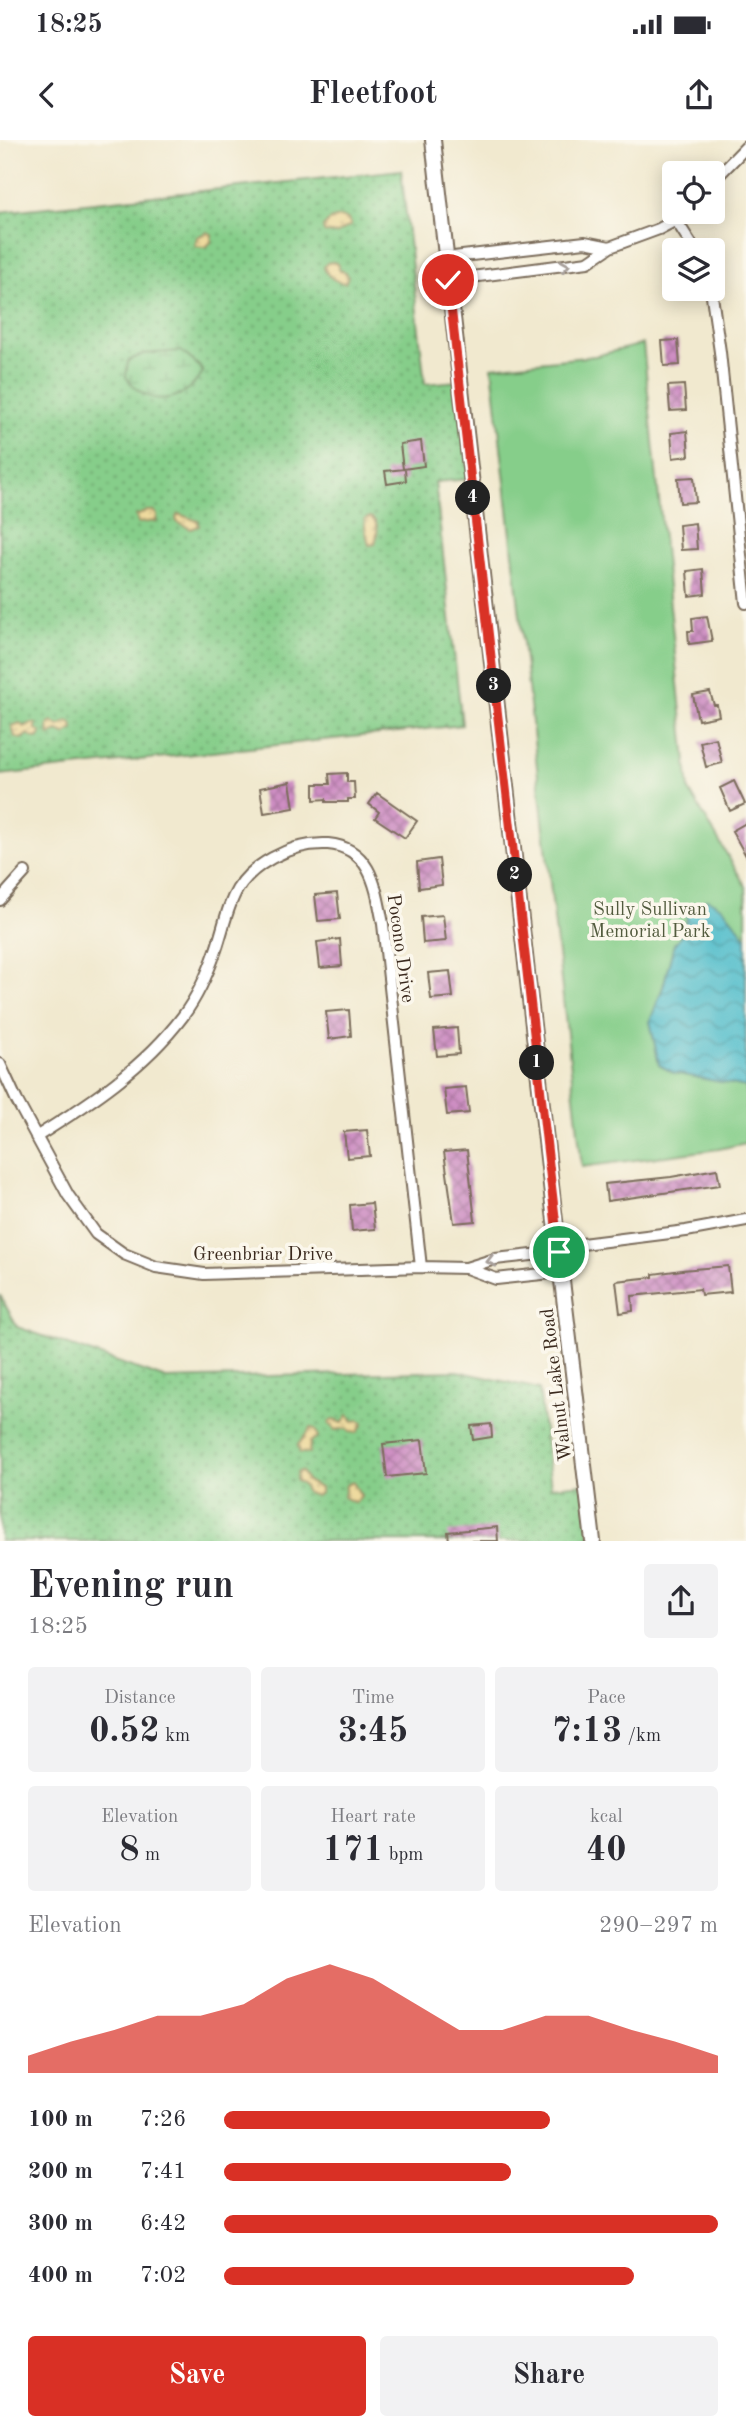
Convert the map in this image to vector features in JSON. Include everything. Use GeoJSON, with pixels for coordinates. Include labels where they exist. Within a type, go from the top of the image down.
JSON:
{"type":"FeatureCollection","features":[{"type":"Feature","properties":{"kind":"street","name":"Walnut Lake Road"},"geometry":{"type":"LineString","coordinates":[[433,140],[593,1541]]}},
{"type":"Feature","properties":{"kind":"street"},"geometry":{"type":"LineString","coordinates":[[725,169],[746,147]]}},
{"type":"Feature","properties":{"kind":"street"},"geometry":{"type":"LineString","coordinates":[[448,280],[588,262],[610,247],[641,237],[665,224]]}},
{"type":"Feature","properties":{"kind":"street"},"geometry":{"type":"LineString","coordinates":[[445,258],[585,243],[610,247]]}},
{"type":"Feature","properties":{"kind":"street"},"geometry":{"type":"LineString","coordinates":[[536,248],[537,270]]}},
{"type":"Feature","properties":{"kind":"street"},"geometry":{"type":"LineString","coordinates":[[713,301],[746,603]]}},
{"type":"Feature","properties":{"kind":"street","name":"Pocono Drive"},"geometry":{"type":"LineString","coordinates":[[36,1137],[118,1081],[154,1051],[184,1014],[205,979],[234,891],[255,868],[282,852],[296,848],[318,844],[337,846],[353,853],[368,867],[375,885],[383,924],[421,1267]]}},
{"type":"Feature","properties":{"kind":"street"},"geometry":{"type":"LineString","coordinates":[[0,900],[25,872]]}},
{"type":"Feature","properties":{"kind":"street","name":"Greenbriar Drive"},"geometry":{"type":"LineString","coordinates":[[0,1064],[68,1195],[96,1234],[124,1254],[156,1267],[204,1274],[466,1268],[495,1259],[746,1220]]}},
{"type":"Feature","properties":{"kind":"street","name":"Greenbriar Drive"},"geometry":{"type":"LineString","coordinates":[[466,1268],[496,1279],[561,1272]]}},
{"type":"Feature","properties":{"kind":"green space"},"geometry":{"type":"Polygon","coordinates":[[[401,170],[425,384],[458,381],[469,479],[435,482],[462,725],[0,775],[0,212],[401,170]]]}},
{"type":"Feature","properties":{"kind":"green space","name":"Sully Sullivan Memorial Park"},"geometry":{"type":"Polygon","coordinates":[[[643,344],[689,790],[746,887],[746,1143],[582,1167],[492,367],[595,356],[643,344]]]}},
{"type":"Feature","properties":{"kind":"green space"},"geometry":{"type":"Polygon","coordinates":[[[181,351],[203,372],[186,391],[176,396],[155,398],[135,387],[126,377],[128,361],[143,354],[181,351]]]}},
{"type":"Feature","properties":{"kind":"green space"},"geometry":{"type":"Polygon","coordinates":[[[0,1295],[17,1327],[166,1379],[457,1371],[539,1389],[551,1487],[584,1484],[591,1541],[0,1541],[0,1295]]]}},
{"type":"Feature","properties":{"kind":"sand"},"geometry":{"type":"Polygon","coordinates":[[[340,217],[348,219],[351,225],[336,234],[324,232],[323,227],[330,220],[340,217]]]}},
{"type":"Feature","properties":{"kind":"sand"},"geometry":{"type":"Polygon","coordinates":[[[208,232],[212,235],[211,242],[206,247],[195,246],[197,237],[208,232]]]}},
{"type":"Feature","properties":{"kind":"sand"},"geometry":{"type":"Polygon","coordinates":[[[333,262],[346,273],[348,277],[345,283],[332,278],[325,270],[327,263],[333,262]]]}},
{"type":"Feature","properties":{"kind":"sand"},"geometry":{"type":"Polygon","coordinates":[[[153,511],[157,515],[156,521],[138,523],[136,516],[153,511]]]}},
{"type":"Feature","properties":{"kind":"sand"},"geometry":{"type":"Polygon","coordinates":[[[178,514],[198,521],[199,526],[191,529],[177,522],[178,514]]]}},
{"type":"Feature","properties":{"kind":"sand"},"geometry":{"type":"Polygon","coordinates":[[[370,517],[376,522],[377,529],[375,544],[369,545],[365,519],[370,517]]]}},
{"type":"Feature","properties":{"kind":"sand"},"geometry":{"type":"Polygon","coordinates":[[[52,721],[59,726],[67,721],[72,723],[73,729],[65,734],[58,731],[49,735],[48,725],[52,721]]]}},
{"type":"Feature","properties":{"kind":"sand"},"geometry":{"type":"Polygon","coordinates":[[[20,723],[24,727],[36,724],[36,729],[41,733],[39,737],[34,738],[28,734],[21,739],[15,737],[12,726],[20,723]]]}},
{"type":"Feature","properties":{"kind":"sand"},"geometry":{"type":"Polygon","coordinates":[[[348,1415],[353,1421],[360,1420],[363,1424],[357,1433],[350,1432],[347,1428],[335,1430],[329,1424],[334,1420],[342,1423],[348,1415]]]}},
{"type":"Feature","properties":{"kind":"sand"},"geometry":{"type":"Polygon","coordinates":[[[311,1428],[315,1429],[318,1437],[310,1442],[309,1453],[300,1453],[298,1445],[311,1428]]]}},
{"type":"Feature","properties":{"kind":"sand"},"geometry":{"type":"Polygon","coordinates":[[[301,1471],[308,1482],[320,1488],[320,1493],[316,1496],[307,1493],[303,1485],[296,1481],[297,1472],[301,1471]]]}},
{"type":"Feature","properties":{"kind":"sand"},"geometry":{"type":"Polygon","coordinates":[[[353,1482],[361,1496],[355,1503],[344,1497],[346,1485],[353,1482]]]}},
{"type":"Feature","properties":{"kind":"water"},"geometry":{"type":"Polygon","coordinates":[[[708,899],[724,909],[746,937],[746,1087],[674,1073],[659,1065],[650,1021],[663,987],[674,944],[683,933],[689,910],[708,899]]]}},
{"type":"Feature","properties":{"kind":"building"},"geometry":{"type":"Polygon","coordinates":[[[678,340],[680,365],[664,366],[662,341],[678,340]]]}},
{"type":"Feature","properties":{"kind":"building"},"geometry":{"type":"Polygon","coordinates":[[[684,385],[686,410],[670,411],[668,386],[684,385]]]}},
{"type":"Feature","properties":{"kind":"building"},"geometry":{"type":"Polygon","coordinates":[[[687,431],[689,456],[673,458],[671,433],[687,431]]]}},
{"type":"Feature","properties":{"kind":"building"},"geometry":{"type":"Polygon","coordinates":[[[421,441],[424,466],[403,469],[400,444],[421,441]]]}},
{"type":"Feature","properties":{"kind":"building"},"geometry":{"type":"Polygon","coordinates":[[[405,469],[406,481],[387,484],[385,471],[405,469]]]}},
{"type":"Feature","properties":{"kind":"building"},"geometry":{"type":"Polygon","coordinates":[[[694,477],[696,502],[680,503],[678,478],[694,477]]]}},
{"type":"Feature","properties":{"kind":"building"},"geometry":{"type":"Polygon","coordinates":[[[695,523],[697,549],[681,550],[679,525],[695,523]]]}},
{"type":"Feature","properties":{"kind":"building"},"geometry":{"type":"Polygon","coordinates":[[[703,569],[705,594],[689,596],[687,571],[703,569]]]}},
{"type":"Feature","properties":{"kind":"building"},"geometry":{"type":"Polygon","coordinates":[[[707,616],[712,641],[689,644],[688,631],[693,631],[692,618],[707,616]]]}},
{"type":"Feature","properties":{"kind":"building"},"geometry":{"type":"Polygon","coordinates":[[[710,692],[719,716],[698,720],[693,695],[710,692]]]}},
{"type":"Feature","properties":{"kind":"building"},"geometry":{"type":"Polygon","coordinates":[[[716,738],[722,763],[706,767],[700,742],[716,738]]]}},
{"type":"Feature","properties":{"kind":"building"},"geometry":{"type":"Polygon","coordinates":[[[347,773],[347,782],[354,782],[355,799],[348,799],[348,802],[314,800],[314,784],[330,784],[329,774],[347,773]]]}},
{"type":"Feature","properties":{"kind":"building"},"geometry":{"type":"Polygon","coordinates":[[[734,781],[745,804],[730,811],[720,788],[734,781]]]}},
{"type":"Feature","properties":{"kind":"building"},"geometry":{"type":"Polygon","coordinates":[[[290,782],[294,808],[264,813],[260,788],[290,782]]]}},
{"type":"Feature","properties":{"kind":"building"},"geometry":{"type":"Polygon","coordinates":[[[377,793],[417,821],[405,838],[375,818],[379,812],[369,804],[377,793]]]}},
{"type":"Feature","properties":{"kind":"building"},"geometry":{"type":"Polygon","coordinates":[[[746,823],[746,856],[732,831],[746,823]]]}},
{"type":"Feature","properties":{"kind":"building"},"geometry":{"type":"Polygon","coordinates":[[[439,859],[442,885],[419,888],[417,862],[439,859]]]}},
{"type":"Feature","properties":{"kind":"building"},"geometry":{"type":"Polygon","coordinates":[[[337,893],[340,919],[318,921],[315,895],[337,893]]]}},
{"type":"Feature","properties":{"kind":"building"},"geometry":{"type":"Polygon","coordinates":[[[443,915],[446,941],[423,943],[421,917],[443,915]]]}},
{"type":"Feature","properties":{"kind":"building"},"geometry":{"type":"Polygon","coordinates":[[[340,939],[342,966],[320,968],[317,942],[340,939]]]}},
{"type":"Feature","properties":{"kind":"building"},"geometry":{"type":"Polygon","coordinates":[[[450,971],[453,997],[431,999],[428,973],[450,971]]]}},
{"type":"Feature","properties":{"kind":"building"},"geometry":{"type":"Polygon","coordinates":[[[349,1010],[351,1036],[329,1039],[326,1012],[349,1010]]]}},
{"type":"Feature","properties":{"kind":"building"},"geometry":{"type":"Polygon","coordinates":[[[457,1028],[459,1054],[437,1056],[434,1030],[457,1028]]]}},
{"type":"Feature","properties":{"kind":"building"},"geometry":{"type":"Polygon","coordinates":[[[466,1087],[469,1113],[447,1115],[444,1089],[466,1087]]]}},
{"type":"Feature","properties":{"kind":"building"},"geometry":{"type":"Polygon","coordinates":[[[367,1130],[370,1156],[347,1158],[344,1132],[367,1130]]]}},
{"type":"Feature","properties":{"kind":"building"},"geometry":{"type":"Polygon","coordinates":[[[467,1150],[475,1221],[454,1223],[444,1152],[467,1150]]]}},
{"type":"Feature","properties":{"kind":"building"},"geometry":{"type":"Polygon","coordinates":[[[717,1169],[720,1185],[607,1201],[605,1184],[717,1169]]]}},
{"type":"Feature","properties":{"kind":"building"},"geometry":{"type":"Polygon","coordinates":[[[372,1203],[375,1229],[352,1231],[350,1205],[372,1203]]]}},
{"type":"Feature","properties":{"kind":"building"},"geometry":{"type":"Polygon","coordinates":[[[728,1266],[731,1292],[701,1295],[700,1289],[632,1296],[633,1311],[620,1313],[616,1281],[653,1277],[653,1274],[682,1270],[728,1266]]]}},
{"type":"Feature","properties":{"kind":"building"},"geometry":{"type":"Polygon","coordinates":[[[491,1424],[492,1437],[473,1440],[471,1426],[491,1424]]]}},
{"type":"Feature","properties":{"kind":"building"},"geometry":{"type":"Polygon","coordinates":[[[422,1440],[426,1473],[387,1477],[383,1444],[422,1440]]]}},
{"type":"Feature","properties":{"kind":"building"},"geometry":{"type":"Polygon","coordinates":[[[497,1527],[498,1541],[449,1541],[448,1532],[497,1527]]]}},
{"type":"Feature","properties":{"kind":"route"},"geometry":{"type":"LineString","coordinates":[[448,280],[559,1252]]}}]}
